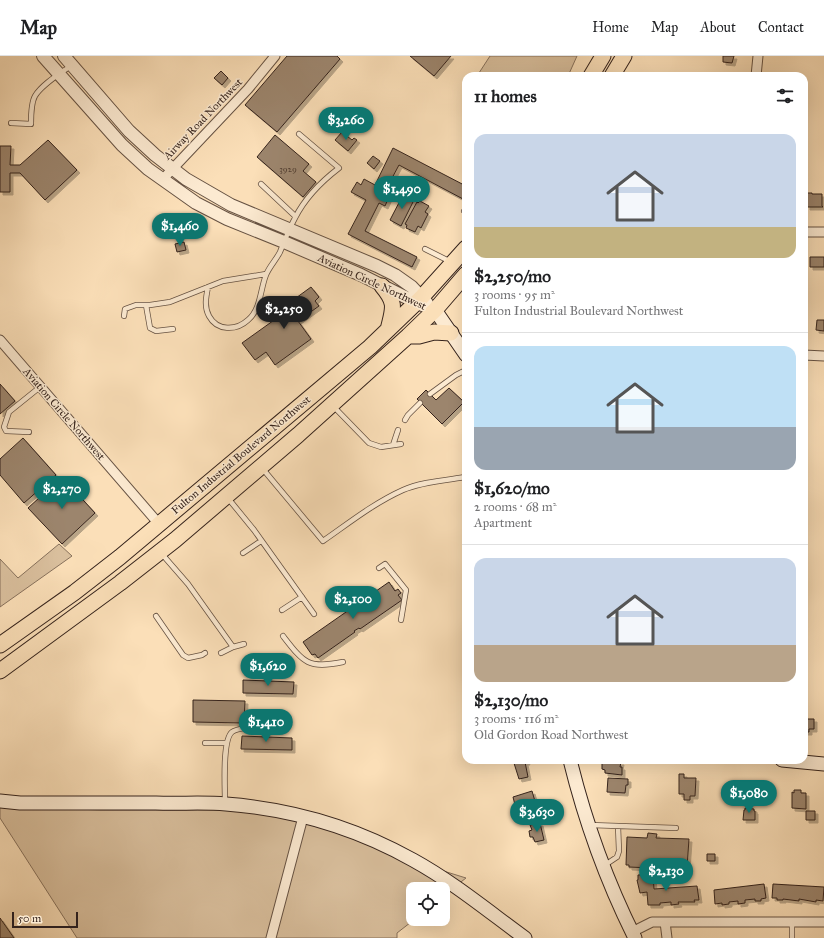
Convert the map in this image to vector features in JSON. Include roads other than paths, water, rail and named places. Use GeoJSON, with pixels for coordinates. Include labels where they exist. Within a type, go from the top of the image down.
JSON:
{"type":"FeatureCollection","features":[{"type":"Feature","properties":{"kind":"main road"},"geometry":{"type":"LineString","coordinates":[[593,72],[603,56]]}},
{"type":"Feature","properties":{"kind":"main road"},"geometry":{"type":"LineString","coordinates":[[614,72],[624,56]]}},
{"type":"Feature","properties":{"kind":"main road","name":"Fulton Industrial Boulevard Northwest"},"geometry":{"type":"LineString","coordinates":[[0,645],[75,592],[120,557],[370,347],[419,301],[462,253]]}},
{"type":"Feature","properties":{"kind":"main road","name":"Fulton Industrial Boulevard Northwest"},"geometry":{"type":"LineString","coordinates":[[0,671],[59,629],[159,552],[261,467],[408,336],[462,278]]}},
{"type":"Feature","properties":{"kind":"main road"},"geometry":{"type":"LineString","coordinates":[[382,286],[391,297],[393,306],[388,330]]}},
{"type":"Feature","properties":{"kind":"main road"},"geometry":{"type":"LineString","coordinates":[[434,310],[462,349]]}},
{"type":"Feature","properties":{"kind":"main road"},"geometry":{"type":"LineString","coordinates":[[408,336],[419,336],[434,332],[451,333]]}},
{"type":"Feature","properties":{"kind":"main road"},"geometry":{"type":"LineString","coordinates":[[808,762],[824,764]]}},
{"type":"Feature","properties":{"kind":"main road"},"geometry":{"type":"LineString","coordinates":[[571,764],[589,825],[604,866],[634,935]]}},
{"type":"Feature","properties":{"kind":"main road"},"geometry":{"type":"LineString","coordinates":[[0,801],[20,803],[225,804],[264,808],[304,817],[340,828],[377,842],[413,859],[446,880],[525,938]]}},
{"type":"Feature","properties":{"kind":"street","name":"Aviation Circle Northwest"},"geometry":{"type":"LineString","coordinates":[[43,56],[122,145],[162,180],[196,203],[227,219],[284,242],[419,301],[434,310]]}},
{"type":"Feature","properties":{"kind":"street","name":"Airway Road Northwest"},"geometry":{"type":"LineString","coordinates":[[162,180],[248,89],[275,56]]}},
{"type":"Feature","properties":{"kind":"street"},"geometry":{"type":"LineString","coordinates":[[756,72],[758,56]]}},
{"type":"Feature","properties":{"kind":"street","name":"Aviation Circle Northwest"},"geometry":{"type":"LineString","coordinates":[[68,60],[129,131],[172,169],[231,205],[377,266],[395,275],[412,287],[419,301]]}},
{"type":"Feature","properties":{"kind":"street"},"geometry":{"type":"LineString","coordinates":[[808,232],[824,232]]}},
{"type":"Feature","properties":{"kind":"street","name":"Aviation Circle Northwest"},"geometry":{"type":"LineString","coordinates":[[0,340],[159,524]]}},
{"type":"Feature","properties":{"kind":"street"},"geometry":{"type":"LineString","coordinates":[[808,355],[824,356]]}},
{"type":"Feature","properties":{"kind":"street"},"geometry":{"type":"LineString","coordinates":[[271,938],[304,817]]}},
{"type":"Feature","properties":{"kind":"street"},"geometry":{"type":"LineString","coordinates":[[634,935],[652,922],[824,922]]}},
{"type":"Feature","properties":{"kind":"street"},"geometry":{"type":"LineString","coordinates":[[665,922],[667,938]]}},
{"type":"Feature","properties":{"kind":"lane"},"geometry":{"type":"LineString","coordinates":[[11,123],[31,124],[31,110],[35,96],[46,84],[59,74],[68,60]]}},
{"type":"Feature","properties":{"kind":"lane"},"geometry":{"type":"LineString","coordinates":[[208,287],[206,311],[212,322],[223,328],[236,328],[248,320],[257,308],[266,274],[280,253],[295,216],[306,200],[326,178],[339,168],[299,134]]}},
{"type":"Feature","properties":{"kind":"lane"},"geometry":{"type":"LineString","coordinates":[[261,184],[295,216]]}},
{"type":"Feature","properties":{"kind":"lane"},"geometry":{"type":"LineString","coordinates":[[425,249],[453,263]]}},
{"type":"Feature","properties":{"kind":"lane"},"geometry":{"type":"LineString","coordinates":[[124,316],[125,309],[136,305],[170,302],[223,281],[266,274]]}},
{"type":"Feature","properties":{"kind":"lane"},"geometry":{"type":"LineString","coordinates":[[146,305],[150,328],[156,331],[173,329]]}},
{"type":"Feature","properties":{"kind":"lane"},"geometry":{"type":"LineString","coordinates":[[430,394],[462,372]]}},
{"type":"Feature","properties":{"kind":"lane"},"geometry":{"type":"LineString","coordinates":[[29,432],[6,431],[4,427],[9,412],[40,387]]}},
{"type":"Feature","properties":{"kind":"lane"},"geometry":{"type":"LineString","coordinates":[[405,420],[420,403]]}},
{"type":"Feature","properties":{"kind":"lane"},"geometry":{"type":"LineString","coordinates":[[332,405],[369,443],[381,447],[401,444]]}},
{"type":"Feature","properties":{"kind":"lane"},"geometry":{"type":"LineString","coordinates":[[393,445],[398,430]]}},
{"type":"Feature","properties":{"kind":"lane"},"geometry":{"type":"LineString","coordinates":[[261,467],[323,541],[377,504],[404,489],[433,482],[462,478]]}},
{"type":"Feature","properties":{"kind":"lane"},"geometry":{"type":"LineString","coordinates":[[226,496],[314,614]]}},
{"type":"Feature","properties":{"kind":"lane"},"geometry":{"type":"LineString","coordinates":[[243,553],[261,541]]}},
{"type":"Feature","properties":{"kind":"lane"},"geometry":{"type":"LineString","coordinates":[[159,552],[188,584],[233,646]]}},
{"type":"Feature","properties":{"kind":"lane"},"geometry":{"type":"LineString","coordinates":[[379,568],[385,564],[406,590],[401,620]]}},
{"type":"Feature","properties":{"kind":"lane"},"geometry":{"type":"LineString","coordinates":[[282,610],[302,597]]}},
{"type":"Feature","properties":{"kind":"lane"},"geometry":{"type":"LineString","coordinates":[[156,616],[183,655],[188,658],[205,653]]}},
{"type":"Feature","properties":{"kind":"lane"},"geometry":{"type":"LineString","coordinates":[[283,636],[300,658],[317,666],[343,662]]}},
{"type":"Feature","properties":{"kind":"lane"},"geometry":{"type":"LineString","coordinates":[[221,653],[233,646],[244,644]]}},
{"type":"Feature","properties":{"kind":"lane"},"geometry":{"type":"LineString","coordinates":[[225,804],[226,743],[228,736],[233,731],[256,726]]}},
{"type":"Feature","properties":{"kind":"lane"},"geometry":{"type":"LineString","coordinates":[[205,742],[226,743]]}},
{"type":"Feature","properties":{"kind":"lane"},"geometry":{"type":"LineString","coordinates":[[589,825],[676,828]]}},
{"type":"Feature","properties":{"kind":"lane"},"geometry":{"type":"LineString","coordinates":[[604,866],[617,857],[619,851],[618,826]]}},
{"type":"Feature","properties":{"kind":"lane"},"geometry":{"type":"LineString","coordinates":[[792,922],[792,938]]}}]}
